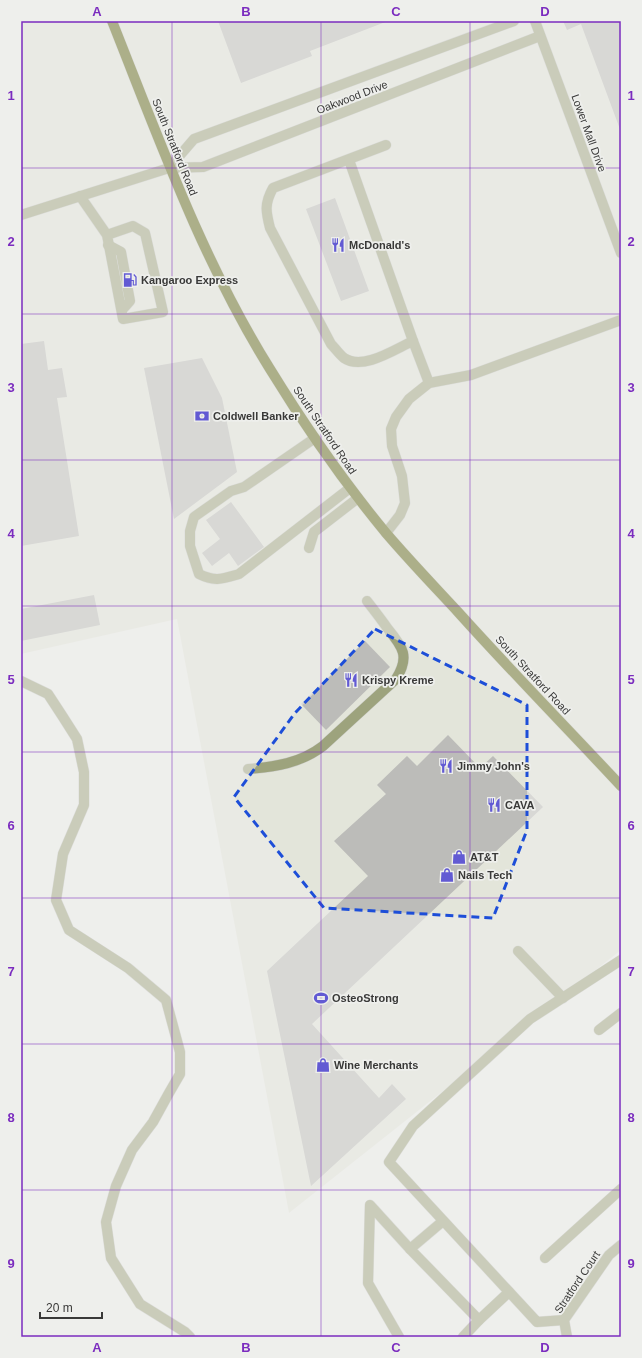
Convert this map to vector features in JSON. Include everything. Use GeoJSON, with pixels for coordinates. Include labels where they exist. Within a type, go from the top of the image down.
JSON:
{"type":"FeatureCollection","features":[{"type":"Feature","properties":{"kind":"main road","name":"South Stratford Road"},"geometry":{"type":"LineString","coordinates":[[112,21],[169,168],[200,238],[233,304],[269,368],[314,438],[350,488],[386,533],[466,622],[621,786]]}},
{"type":"Feature","properties":{"kind":"street","name":"Oakwood Drive"},"geometry":{"type":"LineString","coordinates":[[169,168],[194,139],[514,21]]}},
{"type":"Feature","properties":{"kind":"street","name":"Lower Mall Drive"},"geometry":{"type":"LineString","coordinates":[[535,21],[621,253]]}},
{"type":"Feature","properties":{"kind":"street","name":"Oakwood Drive"},"geometry":{"type":"LineString","coordinates":[[21,215],[169,168],[203,167],[540,36]]}},
{"type":"Feature","properties":{"kind":"street"},"geometry":{"type":"LineString","coordinates":[[386,145],[273,188],[268,197],[266,209],[270,228],[331,344],[345,358],[355,361],[368,362],[412,340]]}},
{"type":"Feature","properties":{"kind":"street"},"geometry":{"type":"LineString","coordinates":[[349,160],[412,340],[429,383]]}},
{"type":"Feature","properties":{"kind":"street"},"geometry":{"type":"LineString","coordinates":[[80,196],[108,240],[123,319],[163,312],[145,233],[133,226],[108,240]]}},
{"type":"Feature","properties":{"kind":"street"},"geometry":{"type":"LineString","coordinates":[[386,533],[400,515],[405,503],[402,476],[392,446],[391,434],[393,423],[402,407],[409,399],[429,383],[471,375],[621,320]]}},
{"type":"Feature","properties":{"kind":"street"},"geometry":{"type":"LineString","coordinates":[[314,438],[244,487],[231,491],[194,517],[190,531],[190,546],[199,574],[210,579],[222,579],[239,574],[350,488]]}},
{"type":"Feature","properties":{"kind":"street"},"geometry":{"type":"LineString","coordinates":[[309,548],[314,532],[358,498]]}},
{"type":"Feature","properties":{"kind":"street"},"geometry":{"type":"LineString","coordinates":[[248,769],[274,767],[313,755],[396,679],[401,672],[404,658],[401,646],[367,601]]}},
{"type":"Feature","properties":{"kind":"street"},"geometry":{"type":"LineString","coordinates":[[21,681],[48,694],[77,739],[84,772],[84,805],[64,854],[56,900],[69,930],[128,968],[166,1000],[180,1052],[180,1074],[153,1122],[132,1150],[116,1186],[106,1222],[111,1258],[140,1304],[185,1332],[190,1337]]}},
{"type":"Feature","properties":{"kind":"street"},"geometry":{"type":"LineString","coordinates":[[518,951],[563,998]]}},
{"type":"Feature","properties":{"kind":"street"},"geometry":{"type":"LineString","coordinates":[[564,1320],[537,1322],[389,1162],[413,1126],[530,1019],[621,960]]}},
{"type":"Feature","properties":{"kind":"street"},"geometry":{"type":"LineString","coordinates":[[599,1030],[621,1013]]}},
{"type":"Feature","properties":{"kind":"street"},"geometry":{"type":"LineString","coordinates":[[545,1258],[621,1189]]}},
{"type":"Feature","properties":{"kind":"street"},"geometry":{"type":"LineString","coordinates":[[399,1337],[368,1283],[370,1205],[410,1249],[479,1320]]}},
{"type":"Feature","properties":{"kind":"street"},"geometry":{"type":"LineString","coordinates":[[410,1249],[443,1221]]}},
{"type":"Feature","properties":{"kind":"street","name":"Stratford Court"},"geometry":{"type":"LineString","coordinates":[[567,1337],[564,1320],[610,1255],[621,1245]]}},
{"type":"Feature","properties":{"kind":"street"},"geometry":{"type":"LineString","coordinates":[[463,1337],[509,1292]]}},
{"type":"Feature","properties":{"kind":"highlighted area"},"geometry":{"type":"Polygon","coordinates":[[[375,629],[527,705],[527,830],[493,918],[324,908],[234,797],[295,713],[375,629]]]}},
{"type":"Feature","properties":{"kind":"shaded area"},"geometry":{"type":"Polygon","coordinates":[[[21,21],[621,21],[621,950],[289,1213],[177,619],[21,654],[21,21]]]}},
{"type":"Feature","properties":{"kind":"building"},"geometry":{"type":"Polygon","coordinates":[[[218,21],[388,21],[310,51],[312,56],[241,83],[218,21]]]}},
{"type":"Feature","properties":{"kind":"building"},"geometry":{"type":"Polygon","coordinates":[[[563,21],[621,21],[621,132],[581,24],[567,30],[563,21]]]}},
{"type":"Feature","properties":{"kind":"building"},"geometry":{"type":"Polygon","coordinates":[[[335,198],[369,291],[341,301],[306,209],[335,198]]]}},
{"type":"Feature","properties":{"kind":"building"},"geometry":{"type":"Polygon","coordinates":[[[44,341],[48,370],[62,368],[67,397],[57,398],[79,536],[21,546],[21,344],[44,341]]]}},
{"type":"Feature","properties":{"kind":"building"},"geometry":{"type":"Polygon","coordinates":[[[202,358],[222,398],[237,472],[174,519],[144,368],[202,358]]]}},
{"type":"Feature","properties":{"kind":"building"},"geometry":{"type":"Polygon","coordinates":[[[231,502],[264,547],[238,566],[229,553],[212,566],[202,553],[220,539],[206,520],[231,502]]]}},
{"type":"Feature","properties":{"kind":"building"},"geometry":{"type":"Polygon","coordinates":[[[94,595],[100,625],[21,641],[21,609],[94,595]]]}},
{"type":"Feature","properties":{"kind":"building"},"geometry":{"type":"Polygon","coordinates":[[[365,641],[390,667],[326,730],[301,704],[365,641]]]}},
{"type":"Feature","properties":{"kind":"building"},"geometry":{"type":"Polygon","coordinates":[[[448,735],[480,768],[493,756],[543,807],[312,1024],[379,1098],[392,1084],[406,1099],[311,1186],[267,971],[368,876],[334,841],[386,794],[377,785],[407,756],[417,766],[448,735]]]}},
{"type":"Feature","properties":{"kind":"place","name":"McDonald's"},"geometry":{"type":"Point","coordinates":[338,245]}},
{"type":"Feature","properties":{"kind":"place","name":"Kangaroo Express"},"geometry":{"type":"Point","coordinates":[130,280]}},
{"type":"Feature","properties":{"kind":"place","name":"Coldwell Banker"},"geometry":{"type":"Point","coordinates":[202,416]}},
{"type":"Feature","properties":{"kind":"place","name":"Krispy Kreme"},"geometry":{"type":"Point","coordinates":[351,680]}},
{"type":"Feature","properties":{"kind":"place","name":"Jimmy John's"},"geometry":{"type":"Point","coordinates":[446,766]}},
{"type":"Feature","properties":{"kind":"place","name":"CAVA"},"geometry":{"type":"Point","coordinates":[494,805]}},
{"type":"Feature","properties":{"kind":"place","name":"AT&T"},"geometry":{"type":"Point","coordinates":[459,857]}},
{"type":"Feature","properties":{"kind":"place","name":"Nails Tech"},"geometry":{"type":"Point","coordinates":[447,875]}},
{"type":"Feature","properties":{"kind":"place","name":"OsteoStrong"},"geometry":{"type":"Point","coordinates":[321,998]}},
{"type":"Feature","properties":{"kind":"place","name":"Wine Merchants"},"geometry":{"type":"Point","coordinates":[323,1065]}}]}
